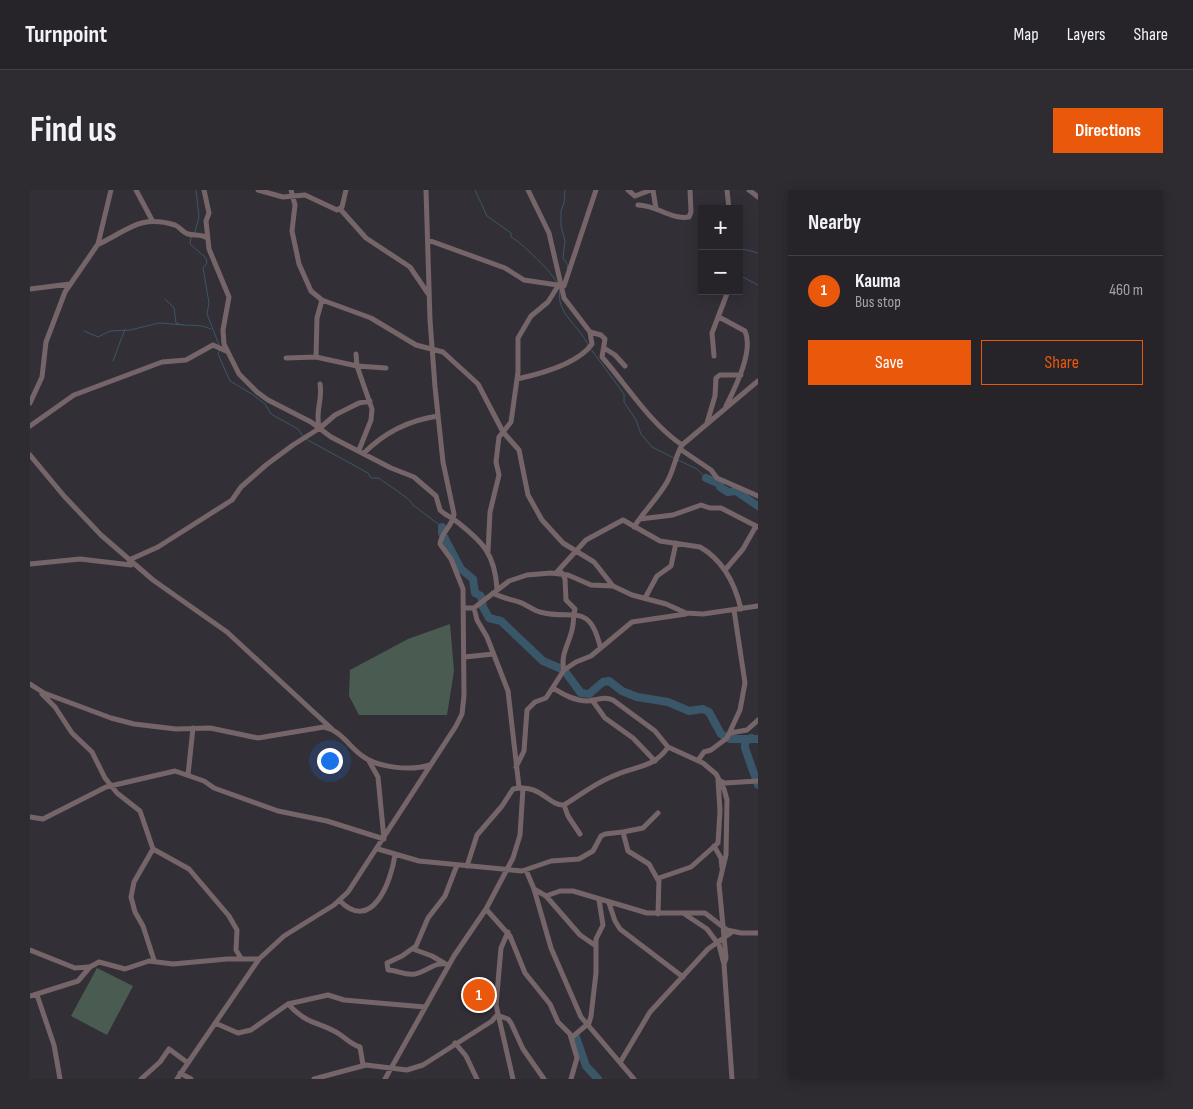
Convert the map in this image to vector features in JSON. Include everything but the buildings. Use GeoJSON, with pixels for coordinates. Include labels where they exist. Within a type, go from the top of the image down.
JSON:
{"type":"FeatureCollection","features":[{"type":"Feature","properties":{"kind":"street"},"geometry":{"type":"LineString","coordinates":[[30,402],[42,377],[46,342],[70,284],[98,244],[111,190]]}},
{"type":"Feature","properties":{"kind":"street"},"geometry":{"type":"LineString","coordinates":[[136,190],[152,220]]}},
{"type":"Feature","properties":{"kind":"street"},"geometry":{"type":"LineString","coordinates":[[204,190],[210,213],[206,221],[209,249],[229,297],[223,330],[226,351],[239,374],[257,392],[320,427],[331,437],[362,451],[391,468],[414,477],[436,496],[442,513],[454,519],[488,552],[495,567],[497,589]]}},
{"type":"Feature","properties":{"kind":"street"},"geometry":{"type":"LineString","coordinates":[[258,190],[283,197],[291,193],[309,196],[335,210],[341,210],[366,238],[406,263],[429,295]]}},
{"type":"Feature","properties":{"kind":"street"},"geometry":{"type":"LineString","coordinates":[[341,210],[346,190]]}},
{"type":"Feature","properties":{"kind":"street"},"geometry":{"type":"LineString","coordinates":[[177,1079],[259,959],[284,936],[340,901],[378,849],[461,717],[464,657],[462,583],[451,559],[440,544],[443,535],[454,519],[454,508],[443,462],[432,350],[426,190]]}},
{"type":"Feature","properties":{"kind":"street"},"geometry":{"type":"LineString","coordinates":[[528,190],[549,233],[557,262],[559,286],[572,310],[590,332],[601,335],[605,339],[602,357],[632,395],[681,447],[711,470],[717,478],[758,496]]}},
{"type":"Feature","properties":{"kind":"street"},"geometry":{"type":"LineString","coordinates":[[428,240],[505,268],[524,280],[564,286],[568,279],[574,252],[596,190]]}},
{"type":"Feature","properties":{"kind":"street"},"geometry":{"type":"LineString","coordinates":[[628,190],[635,196],[652,190],[656,208]]}},
{"type":"Feature","properties":{"kind":"street"},"geometry":{"type":"LineString","coordinates":[[638,205],[656,208],[672,216],[688,217],[691,212],[690,190]]}},
{"type":"Feature","properties":{"kind":"street"},"geometry":{"type":"LineString","coordinates":[[727,190],[729,205]]}},
{"type":"Feature","properties":{"kind":"street"},"geometry":{"type":"LineString","coordinates":[[749,190],[758,197]]}},
{"type":"Feature","properties":{"kind":"street"},"geometry":{"type":"LineString","coordinates":[[291,193],[295,205],[292,227],[299,264],[311,291],[322,300],[371,318],[411,343],[446,354],[480,386],[503,432],[519,450],[528,496],[551,532],[594,562],[614,586],[632,595],[666,604],[686,614]]}},
{"type":"Feature","properties":{"kind":"street"},"geometry":{"type":"LineString","coordinates":[[98,244],[121,234],[128,227],[152,220],[178,226],[189,234],[201,235],[207,238]]}},
{"type":"Feature","properties":{"kind":"street"},"geometry":{"type":"LineString","coordinates":[[30,289],[70,284]]}},
{"type":"Feature","properties":{"kind":"street"},"geometry":{"type":"LineString","coordinates":[[488,552],[491,505],[499,475],[496,462],[499,437],[511,422],[517,379],[518,336],[531,316],[548,302],[559,286]]}},
{"type":"Feature","properties":{"kind":"street"},"geometry":{"type":"LineString","coordinates":[[714,356],[711,337],[727,295]]}},
{"type":"Feature","properties":{"kind":"street"},"geometry":{"type":"LineString","coordinates":[[316,357],[317,318],[322,300]]}},
{"type":"Feature","properties":{"kind":"street"},"geometry":{"type":"LineString","coordinates":[[719,317],[742,329],[746,334],[746,350],[741,375],[726,407]]}},
{"type":"Feature","properties":{"kind":"street"},"geometry":{"type":"LineString","coordinates":[[517,379],[570,360],[589,347],[590,332]]}},
{"type":"Feature","properties":{"kind":"street"},"geometry":{"type":"LineString","coordinates":[[30,426],[74,395],[162,362],[186,360],[212,346],[226,351]]}},
{"type":"Feature","properties":{"kind":"street"},"geometry":{"type":"LineString","coordinates":[[604,348],[625,366]]}},
{"type":"Feature","properties":{"kind":"street"},"geometry":{"type":"LineString","coordinates":[[356,354],[357,366],[370,401],[371,420],[362,451]]}},
{"type":"Feature","properties":{"kind":"street"},"geometry":{"type":"LineString","coordinates":[[286,358],[316,357],[357,366],[386,368]]}},
{"type":"Feature","properties":{"kind":"street"},"geometry":{"type":"LineString","coordinates":[[707,423],[715,396],[716,378],[720,375],[741,375]]}},
{"type":"Feature","properties":{"kind":"street"},"geometry":{"type":"LineString","coordinates":[[634,527],[660,493],[673,470],[681,447],[758,381]]}},
{"type":"Feature","properties":{"kind":"street"},"geometry":{"type":"LineString","coordinates":[[320,384],[321,397],[317,415],[320,427]]}},
{"type":"Feature","properties":{"kind":"street"},"geometry":{"type":"LineString","coordinates":[[129,560],[158,547],[232,500],[241,487],[266,466],[344,410],[359,403],[370,401]]}},
{"type":"Feature","properties":{"kind":"street"},"geometry":{"type":"LineString","coordinates":[[362,451],[389,433],[420,419],[438,416]]}},
{"type":"Feature","properties":{"kind":"street"},"geometry":{"type":"LineString","coordinates":[[30,455],[64,496],[101,535],[138,568],[227,632],[369,761],[378,777],[384,839]]}},
{"type":"Feature","properties":{"kind":"street"},"geometry":{"type":"LineString","coordinates":[[639,519],[673,516],[701,505],[721,508],[757,527],[738,556],[725,570]]}},
{"type":"Feature","properties":{"kind":"street"},"geometry":{"type":"LineString","coordinates":[[559,573],[575,550],[586,540],[619,520],[626,521],[660,541],[700,547],[714,557],[733,583],[741,609]]}},
{"type":"Feature","properties":{"kind":"street"},"geometry":{"type":"LineString","coordinates":[[645,598],[657,576],[671,566],[676,543]]}},
{"type":"Feature","properties":{"kind":"street"},"geometry":{"type":"LineString","coordinates":[[30,564],[80,559],[125,562],[138,568]]}},
{"type":"Feature","properties":{"kind":"street"},"geometry":{"type":"LineString","coordinates":[[463,608],[474,608],[497,589],[515,578],[538,573],[559,573],[590,585],[614,586]]}},
{"type":"Feature","properties":{"kind":"street"},"geometry":{"type":"LineString","coordinates":[[559,573],[565,579],[566,600],[574,606],[572,632],[566,649],[564,670]]}},
{"type":"Feature","properties":{"kind":"street"},"geometry":{"type":"LineString","coordinates":[[493,593],[520,602],[541,613],[573,615],[588,620],[594,626],[600,646]]}},
{"type":"Feature","properties":{"kind":"street"},"geometry":{"type":"LineString","coordinates":[[516,767],[524,751],[527,710],[536,702],[546,698],[564,670],[576,662],[591,656],[600,646],[614,639],[635,621],[758,606]]}},
{"type":"Feature","properties":{"kind":"street"},"geometry":{"type":"LineString","coordinates":[[385,1079],[447,964],[486,909],[507,870],[520,835],[521,788],[516,767],[508,690],[487,637],[477,620],[474,608]]}},
{"type":"Feature","properties":{"kind":"street"},"geometry":{"type":"LineString","coordinates":[[699,759],[704,752],[711,750],[727,738],[740,710],[745,683],[734,610]]}},
{"type":"Feature","properties":{"kind":"street"},"geometry":{"type":"LineString","coordinates":[[464,657],[493,654]]}},
{"type":"Feature","properties":{"kind":"street"},"geometry":{"type":"LineString","coordinates":[[30,684],[55,708],[72,733],[92,752],[112,786],[142,814],[153,849],[189,869],[229,916],[237,930],[236,950],[240,958]]}},
{"type":"Feature","properties":{"kind":"street"},"geometry":{"type":"LineString","coordinates":[[553,688],[571,698],[592,700],[603,698],[612,700],[655,731],[668,747],[699,759],[716,774],[727,800],[726,855],[722,871],[720,906],[726,958],[724,964]]}},
{"type":"Feature","properties":{"kind":"street"},"geometry":{"type":"LineString","coordinates":[[40,692],[125,722],[166,728],[210,728],[258,738],[317,727],[334,730]]}},
{"type":"Feature","properties":{"kind":"street"},"geometry":{"type":"LineString","coordinates":[[592,700],[605,718],[633,738],[655,761]]}},
{"type":"Feature","properties":{"kind":"street"},"geometry":{"type":"LineString","coordinates":[[730,733],[747,730],[758,720]]}},
{"type":"Feature","properties":{"kind":"street"},"geometry":{"type":"LineString","coordinates":[[188,775],[193,728]]}},
{"type":"Feature","properties":{"kind":"street"},"geometry":{"type":"LineString","coordinates":[[467,866],[477,835],[502,806],[508,792],[521,788],[538,790],[554,804],[564,805],[613,776],[655,761],[668,747]]}},
{"type":"Feature","properties":{"kind":"street"},"geometry":{"type":"LineString","coordinates":[[369,761],[413,768],[431,765]]}},
{"type":"Feature","properties":{"kind":"street"},"geometry":{"type":"LineString","coordinates":[[30,817],[43,819],[78,802],[92,792],[171,771],[188,775],[204,781],[214,788],[278,811],[327,821],[384,839]]}},
{"type":"Feature","properties":{"kind":"street"},"geometry":{"type":"LineString","coordinates":[[718,780],[725,783],[758,780]]}},
{"type":"Feature","properties":{"kind":"street"},"geometry":{"type":"LineString","coordinates":[[658,880],[661,876],[691,868],[718,843],[720,832],[718,780]]}},
{"type":"Feature","properties":{"kind":"street"},"geometry":{"type":"LineString","coordinates":[[564,805],[568,816],[580,834]]}},
{"type":"Feature","properties":{"kind":"street"},"geometry":{"type":"LineString","coordinates":[[378,849],[396,855],[457,866],[526,870],[537,864],[551,861],[579,859],[593,851],[601,836],[644,828],[658,813]]}},
{"type":"Feature","properties":{"kind":"street"},"geometry":{"type":"LineString","coordinates":[[623,832],[628,851],[650,864],[658,880],[658,914]]}},
{"type":"Feature","properties":{"kind":"street"},"geometry":{"type":"LineString","coordinates":[[714,846],[720,858],[722,871]]}},
{"type":"Feature","properties":{"kind":"street"},"geometry":{"type":"LineString","coordinates":[[153,849],[134,882],[131,897],[154,960]]}},
{"type":"Feature","properties":{"kind":"street"},"geometry":{"type":"LineString","coordinates":[[340,901],[348,910],[358,913],[367,911],[383,892],[391,875],[396,855]]}},
{"type":"Feature","properties":{"kind":"street"},"geometry":{"type":"LineString","coordinates":[[447,964],[437,964],[417,974],[407,974],[387,969],[389,961],[413,949],[428,918],[445,896],[457,866]]}},
{"type":"Feature","properties":{"kind":"street"},"geometry":{"type":"LineString","coordinates":[[526,870],[534,888],[551,948],[587,1025],[603,1045],[621,1061],[634,1079]]}},
{"type":"Feature","properties":{"kind":"street"},"geometry":{"type":"LineString","coordinates":[[534,888],[546,896],[580,935],[596,946]]}},
{"type":"Feature","properties":{"kind":"street"},"geometry":{"type":"LineString","coordinates":[[546,896],[560,891],[573,891],[609,903],[658,914],[681,912],[705,913],[732,932],[758,933]]}},
{"type":"Feature","properties":{"kind":"street"},"geometry":{"type":"LineString","coordinates":[[571,1038],[587,1025],[591,1016],[595,987],[596,939],[603,925],[599,900]]}},
{"type":"Feature","properties":{"kind":"street"},"geometry":{"type":"LineString","coordinates":[[609,903],[614,920],[620,929],[683,977]]}},
{"type":"Feature","properties":{"kind":"street"},"geometry":{"type":"LineString","coordinates":[[486,909],[508,932],[525,973],[546,998],[558,1022],[571,1038],[577,1058],[571,1079]]}},
{"type":"Feature","properties":{"kind":"street"},"geometry":{"type":"LineString","coordinates":[[681,912],[699,922],[717,941],[724,964],[732,1079]]}},
{"type":"Feature","properties":{"kind":"street"},"geometry":{"type":"LineString","coordinates":[[508,932],[500,956],[497,1016],[513,1079]]}},
{"type":"Feature","properties":{"kind":"street"},"geometry":{"type":"LineString","coordinates":[[621,1061],[650,1012],[717,941],[732,932]]}},
{"type":"Feature","properties":{"kind":"street"},"geometry":{"type":"LineString","coordinates":[[413,949],[447,964]]}},
{"type":"Feature","properties":{"kind":"street"},"geometry":{"type":"LineString","coordinates":[[30,950],[75,968],[90,967],[104,962],[125,969],[154,960],[173,964],[240,958],[259,959]]}},
{"type":"Feature","properties":{"kind":"street"},"geometry":{"type":"LineString","coordinates":[[30,996],[78,981],[90,967]]}},
{"type":"Feature","properties":{"kind":"street"},"geometry":{"type":"LineString","coordinates":[[37,995],[54,1044],[60,1079]]}},
{"type":"Feature","properties":{"kind":"street"},"geometry":{"type":"LineString","coordinates":[[215,1023],[238,1033],[250,1030],[288,1004],[328,995],[344,1000],[425,1007]]}},
{"type":"Feature","properties":{"kind":"street"},"geometry":{"type":"LineString","coordinates":[[288,1004],[309,1022],[334,1031],[350,1043],[360,1047],[362,1066]]}},
{"type":"Feature","properties":{"kind":"street"},"geometry":{"type":"LineString","coordinates":[[314,1079],[362,1066],[407,1070],[423,1065],[497,1016]]}},
{"type":"Feature","properties":{"kind":"street"},"geometry":{"type":"LineString","coordinates":[[497,1016],[508,1019],[511,1023],[523,1049],[544,1079]]}},
{"type":"Feature","properties":{"kind":"street"},"geometry":{"type":"LineString","coordinates":[[456,1043],[466,1056],[477,1079]]}},
{"type":"Feature","properties":{"kind":"street"},"geometry":{"type":"LineString","coordinates":[[142,1079],[160,1062],[169,1049],[188,1063]]}},
{"type":"Feature","properties":{"kind":"street"},"geometry":{"type":"LineString","coordinates":[[180,1074],[191,1079]]}},
{"type":"Feature","properties":{"kind":"green space"},"geometry":{"type":"Polygon","coordinates":[[[450,624],[454,671],[447,715],[359,715],[349,696],[350,670],[408,639],[450,624]]]}},
{"type":"Feature","properties":{"kind":"green space"},"geometry":{"type":"Polygon","coordinates":[[[97,968],[133,986],[107,1035],[71,1016],[97,968]]]}},
{"type":"Feature","properties":{"kind":"waterway"},"geometry":{"type":"LineString","coordinates":[[195,232],[199,217],[196,190]]}},
{"type":"Feature","properties":{"kind":"waterway"},"geometry":{"type":"LineString","coordinates":[[475,190],[487,216],[511,233],[511,237],[537,258],[557,283]]}},
{"type":"Feature","properties":{"kind":"waterway"},"geometry":{"type":"LineString","coordinates":[[565,190],[561,211],[561,226],[565,241],[563,258],[568,265],[567,269]]}},
{"type":"Feature","properties":{"kind":"waterway"},"geometry":{"type":"LineString","coordinates":[[191,237],[190,244],[206,258],[207,263],[203,268],[209,303],[207,314],[219,345]]}},
{"type":"Feature","properties":{"kind":"waterway"},"geometry":{"type":"LineString","coordinates":[[743,249],[758,253]]}},
{"type":"Feature","properties":{"kind":"waterway"},"geometry":{"type":"LineString","coordinates":[[743,277],[758,285]]}},
{"type":"Feature","properties":{"kind":"waterway"},"geometry":{"type":"LineString","coordinates":[[560,290],[561,306],[588,345]]}},
{"type":"Feature","properties":{"kind":"waterway"},"geometry":{"type":"LineString","coordinates":[[165,299],[174,308],[176,323],[211,329]]}},
{"type":"Feature","properties":{"kind":"waterway"},"geometry":{"type":"LineString","coordinates":[[84,331],[98,337],[110,331],[130,330],[159,323],[184,325]]}},
{"type":"Feature","properties":{"kind":"waterway"},"geometry":{"type":"LineString","coordinates":[[113,361],[125,329]]}},
{"type":"Feature","properties":{"kind":"waterway"},"geometry":{"type":"LineString","coordinates":[[590,348],[624,394],[624,402],[636,420],[641,434],[652,447],[674,458]]}},
{"type":"Feature","properties":{"kind":"waterway"},"geometry":{"type":"LineString","coordinates":[[220,349],[218,354],[230,381],[252,394],[265,404],[271,414],[298,429],[303,436]]}},
{"type":"Feature","properties":{"kind":"waterway"},"geometry":{"type":"LineString","coordinates":[[306,439],[368,473],[371,478],[379,478],[442,527]]}},
{"type":"Feature","properties":{"kind":"waterway"},"geometry":{"type":"LineString","coordinates":[[678,460],[697,469],[706,478]]}},
{"type":"Feature","properties":{"kind":"waterway"},"geometry":{"type":"LineString","coordinates":[[706,478],[720,484],[720,487],[728,492],[736,491],[758,506]]}},
{"type":"Feature","properties":{"kind":"waterway"},"geometry":{"type":"LineString","coordinates":[[442,527],[442,533],[461,569],[473,579],[475,593],[481,596],[483,607],[489,618],[501,621],[543,661],[564,670],[581,693],[589,694],[603,682],[609,681],[622,691],[637,697],[668,702],[689,711],[703,709],[709,712],[721,734],[730,739],[758,739]]}},
{"type":"Feature","properties":{"kind":"waterway"},"geometry":{"type":"LineString","coordinates":[[751,738],[745,742],[745,748],[758,785]]}},
{"type":"Feature","properties":{"kind":"waterway"},"geometry":{"type":"LineString","coordinates":[[576,1037],[586,1066],[598,1079]]}},
{"type":"Feature","properties":{"kind":"place","name":"Kauma"},"geometry":{"type":"Point","coordinates":[479,995]}}]}
